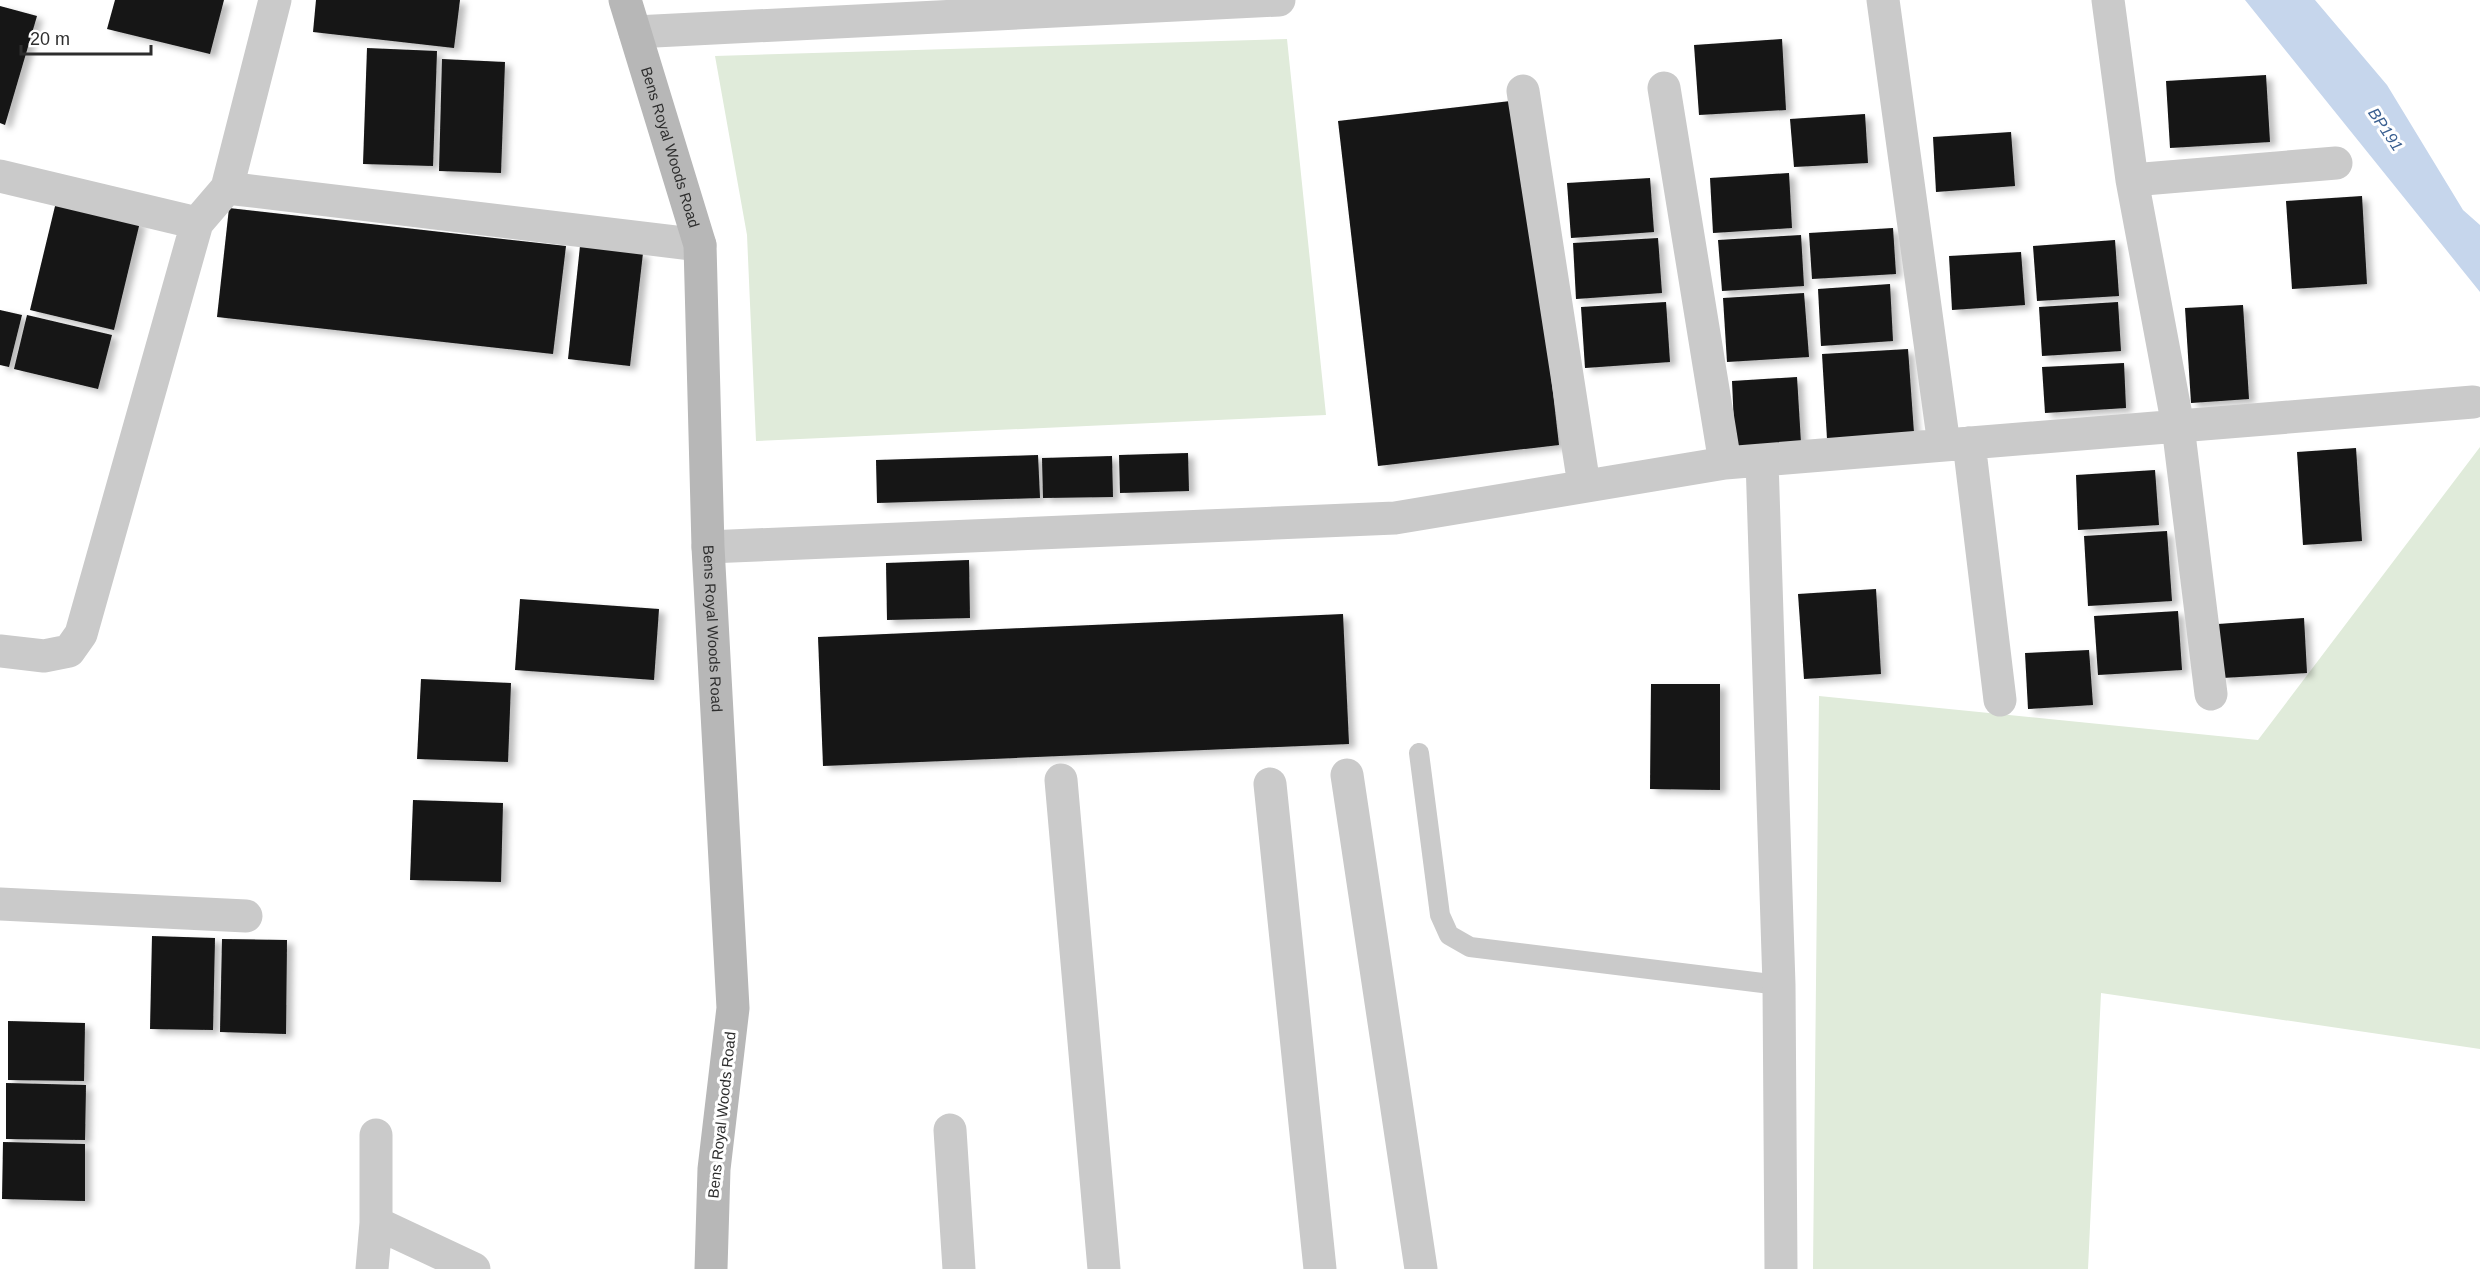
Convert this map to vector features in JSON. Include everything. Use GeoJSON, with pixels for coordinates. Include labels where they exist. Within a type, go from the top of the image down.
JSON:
{"type":"FeatureCollection","features":[{"type":"Feature","properties":{"kind":"street"},"geometry":{"type":"LineString","coordinates":[[0,651],[44,656],[69,651],[81,634],[197,223],[227,188],[275,0]]}},
{"type":"Feature","properties":{"kind":"street","name":"Bens Royal Woods Road"},"geometry":{"type":"LineString","coordinates":[[625,0],[700,245],[708,547],[733,1008],[714,1169],[711,1269]]}},
{"type":"Feature","properties":{"kind":"street"},"geometry":{"type":"LineString","coordinates":[[635,32],[943,8],[1279,0]]}},
{"type":"Feature","properties":{"kind":"street"},"geometry":{"type":"LineString","coordinates":[[1883,0],[2000,700]]}},
{"type":"Feature","properties":{"kind":"street"},"geometry":{"type":"LineString","coordinates":[[2108,0],[2132,180],[2178,426],[2211,694]]}},
{"type":"Feature","properties":{"kind":"street"},"geometry":{"type":"LineString","coordinates":[[1664,88],[1725,463]]}},
{"type":"Feature","properties":{"kind":"street"},"geometry":{"type":"LineString","coordinates":[[1523,91],[1584,485]]}},
{"type":"Feature","properties":{"kind":"street"},"geometry":{"type":"LineString","coordinates":[[2132,180],[2336,163]]}},
{"type":"Feature","properties":{"kind":"street"},"geometry":{"type":"LineString","coordinates":[[0,176],[197,223]]}},
{"type":"Feature","properties":{"kind":"street"},"geometry":{"type":"LineString","coordinates":[[227,188],[700,245]]}},
{"type":"Feature","properties":{"kind":"street"},"geometry":{"type":"LineString","coordinates":[[708,547],[1395,518],[1725,463],[2473,402]]}},
{"type":"Feature","properties":{"kind":"street"},"geometry":{"type":"LineString","coordinates":[[1762,460],[1779,986],[1781,1269]]}},
{"type":"Feature","properties":{"kind":"street"},"geometry":{"type":"LineString","coordinates":[[1347,775],[1421,1269]]}},
{"type":"Feature","properties":{"kind":"street"},"geometry":{"type":"LineString","coordinates":[[1061,780],[1104,1269]]}},
{"type":"Feature","properties":{"kind":"street"},"geometry":{"type":"LineString","coordinates":[[1270,784],[1320,1269]]}},
{"type":"Feature","properties":{"kind":"street"},"geometry":{"type":"LineString","coordinates":[[0,904],[246,916]]}},
{"type":"Feature","properties":{"kind":"street"},"geometry":{"type":"LineString","coordinates":[[950,1130],[959,1269]]}},
{"type":"Feature","properties":{"kind":"street"},"geometry":{"type":"LineString","coordinates":[[372,1269],[376,1223],[376,1135]]}},
{"type":"Feature","properties":{"kind":"street"},"geometry":{"type":"LineString","coordinates":[[376,1223],[474,1269]]}},
{"type":"Feature","properties":{"kind":"lane"},"geometry":{"type":"LineString","coordinates":[[1419,753],[1440,915],[1449,935],[1470,946],[1779,986]]}},
{"type":"Feature","properties":{"kind":"green space"},"geometry":{"type":"Polygon","coordinates":[[[1287,39],[1326,415],[756,441],[747,235],[715,56],[1287,39]]]}},
{"type":"Feature","properties":{"kind":"green space"},"geometry":{"type":"Polygon","coordinates":[[[2480,447],[2480,1049],[2101,993],[2088,1269],[1813,1269],[1819,696],[2258,740],[2480,447]]]}},
{"type":"Feature","properties":{"kind":"water","name":"BP191"},"geometry":{"type":"Polygon","coordinates":[[[2245,0],[2315,0],[2387,85],[2463,210],[2480,225],[2480,292],[2245,0]]]}},
{"type":"Feature","properties":{"kind":"building"},"geometry":{"type":"Polygon","coordinates":[[[115,0],[224,0],[210,54],[107,29],[115,0]]]}},
{"type":"Feature","properties":{"kind":"building"},"geometry":{"type":"Polygon","coordinates":[[[316,0],[460,0],[454,48],[313,32],[316,0]]]}},
{"type":"Feature","properties":{"kind":"building"},"geometry":{"type":"Polygon","coordinates":[[[0,6],[37,16],[5,125],[0,123],[0,6]]]}},
{"type":"Feature","properties":{"kind":"building"},"geometry":{"type":"Polygon","coordinates":[[[1782,39],[1786,110],[1699,115],[1694,45],[1782,39]]]}},
{"type":"Feature","properties":{"kind":"building"},"geometry":{"type":"Polygon","coordinates":[[[367,48],[437,51],[433,166],[363,164],[367,48]]]}},
{"type":"Feature","properties":{"kind":"building"},"geometry":{"type":"Polygon","coordinates":[[[442,59],[505,62],[501,173],[439,171],[442,59]]]}},
{"type":"Feature","properties":{"kind":"building"},"geometry":{"type":"Polygon","coordinates":[[[2266,75],[2270,142],[2170,148],[2166,81],[2266,75]]]}},
{"type":"Feature","properties":{"kind":"building"},"geometry":{"type":"Polygon","coordinates":[[[1519,100],[1559,445],[1378,466],[1338,121],[1519,100]]]}},
{"type":"Feature","properties":{"kind":"building"},"geometry":{"type":"Polygon","coordinates":[[[1865,114],[1868,163],[1794,167],[1790,119],[1865,114]]]}},
{"type":"Feature","properties":{"kind":"building"},"geometry":{"type":"Polygon","coordinates":[[[2011,132],[2015,186],[1936,192],[1933,137],[2011,132]]]}},
{"type":"Feature","properties":{"kind":"building"},"geometry":{"type":"Polygon","coordinates":[[[1789,173],[1792,228],[1713,233],[1710,178],[1789,173]]]}},
{"type":"Feature","properties":{"kind":"building"},"geometry":{"type":"Polygon","coordinates":[[[1650,178],[1654,232],[1571,238],[1567,183],[1650,178]]]}},
{"type":"Feature","properties":{"kind":"building"},"geometry":{"type":"Polygon","coordinates":[[[2362,196],[2367,284],[2292,289],[2286,201],[2362,196]]]}},
{"type":"Feature","properties":{"kind":"building"},"geometry":{"type":"Polygon","coordinates":[[[56,202],[140,222],[114,330],[30,310],[56,202]]]}},
{"type":"Feature","properties":{"kind":"building"},"geometry":{"type":"Polygon","coordinates":[[[229,208],[566,246],[553,354],[217,317],[229,208]]]}},
{"type":"Feature","properties":{"kind":"building"},"geometry":{"type":"Polygon","coordinates":[[[1893,228],[1896,274],[1812,279],[1809,233],[1893,228]]]}},
{"type":"Feature","properties":{"kind":"building"},"geometry":{"type":"Polygon","coordinates":[[[1801,235],[1804,286],[1722,291],[1718,240],[1801,235]]]}},
{"type":"Feature","properties":{"kind":"building"},"geometry":{"type":"Polygon","coordinates":[[[1658,238],[1662,293],[1576,299],[1573,243],[1658,238]]]}},
{"type":"Feature","properties":{"kind":"building"},"geometry":{"type":"Polygon","coordinates":[[[2115,240],[2119,296],[2037,301],[2033,246],[2115,240]]]}},
{"type":"Feature","properties":{"kind":"building"},"geometry":{"type":"Polygon","coordinates":[[[580,246],[643,253],[630,366],[568,359],[580,246]]]}},
{"type":"Feature","properties":{"kind":"building"},"geometry":{"type":"Polygon","coordinates":[[[2021,252],[2025,305],[1952,310],[1949,256],[2021,252]]]}},
{"type":"Feature","properties":{"kind":"building"},"geometry":{"type":"Polygon","coordinates":[[[1890,284],[1893,341],[1821,346],[1818,289],[1890,284]]]}},
{"type":"Feature","properties":{"kind":"building"},"geometry":{"type":"Polygon","coordinates":[[[1804,293],[1809,357],[1727,362],[1723,298],[1804,293]]]}},
{"type":"Feature","properties":{"kind":"building"},"geometry":{"type":"Polygon","coordinates":[[[1666,302],[1670,362],[1585,368],[1581,307],[1666,302]]]}},
{"type":"Feature","properties":{"kind":"building"},"geometry":{"type":"Polygon","coordinates":[[[2118,302],[2121,351],[2042,356],[2039,307],[2118,302]]]}},
{"type":"Feature","properties":{"kind":"building"},"geometry":{"type":"Polygon","coordinates":[[[2243,305],[2249,399],[2191,403],[2185,308],[2243,305]]]}},
{"type":"Feature","properties":{"kind":"building"},"geometry":{"type":"Polygon","coordinates":[[[0,310],[22,315],[9,367],[0,365],[0,310]]]}},
{"type":"Feature","properties":{"kind":"building"},"geometry":{"type":"Polygon","coordinates":[[[27,315],[112,335],[98,389],[14,369],[27,315]]]}},
{"type":"Feature","properties":{"kind":"building"},"geometry":{"type":"Polygon","coordinates":[[[1908,349],[1914,433],[1827,439],[1822,354],[1908,349]]]}},
{"type":"Feature","properties":{"kind":"building"},"geometry":{"type":"Polygon","coordinates":[[[2124,363],[2126,408],[2045,413],[2042,367],[2124,363]]]}},
{"type":"Feature","properties":{"kind":"building"},"geometry":{"type":"Polygon","coordinates":[[[1797,377],[1801,443],[1735,447],[1732,381],[1797,377]]]}},
{"type":"Feature","properties":{"kind":"building"},"geometry":{"type":"Polygon","coordinates":[[[2356,448],[2362,541],[2303,545],[2297,452],[2356,448]]]}},
{"type":"Feature","properties":{"kind":"building"},"geometry":{"type":"Polygon","coordinates":[[[1188,453],[1189,491],[1120,493],[1119,455],[1188,453]]]}},
{"type":"Feature","properties":{"kind":"building"},"geometry":{"type":"Polygon","coordinates":[[[1038,455],[1040,498],[877,503],[876,460],[1038,455]]]}},
{"type":"Feature","properties":{"kind":"building"},"geometry":{"type":"Polygon","coordinates":[[[1112,456],[1113,497],[1043,498],[1042,458],[1112,456]]]}},
{"type":"Feature","properties":{"kind":"building"},"geometry":{"type":"Polygon","coordinates":[[[2155,470],[2159,525],[2078,530],[2076,475],[2155,470]]]}},
{"type":"Feature","properties":{"kind":"building"},"geometry":{"type":"Polygon","coordinates":[[[2167,531],[2172,601],[2088,606],[2084,536],[2167,531]]]}},
{"type":"Feature","properties":{"kind":"building"},"geometry":{"type":"Polygon","coordinates":[[[969,560],[970,618],[887,620],[886,563],[969,560]]]}},
{"type":"Feature","properties":{"kind":"building"},"geometry":{"type":"Polygon","coordinates":[[[1876,589],[1881,674],[1804,679],[1798,594],[1876,589]]]}},
{"type":"Feature","properties":{"kind":"building"},"geometry":{"type":"Polygon","coordinates":[[[520,599],[659,609],[654,680],[515,670],[520,599]]]}},
{"type":"Feature","properties":{"kind":"building"},"geometry":{"type":"Polygon","coordinates":[[[2178,611],[2182,670],[2098,675],[2094,616],[2178,611]]]}},
{"type":"Feature","properties":{"kind":"building"},"geometry":{"type":"Polygon","coordinates":[[[1343,614],[1349,744],[823,766],[818,637],[1343,614]]]}},
{"type":"Feature","properties":{"kind":"building"},"geometry":{"type":"Polygon","coordinates":[[[2304,618],[2307,673],[2222,678],[2218,624],[2304,618]]]}},
{"type":"Feature","properties":{"kind":"building"},"geometry":{"type":"Polygon","coordinates":[[[2089,650],[2093,705],[2028,709],[2025,653],[2089,650]]]}},
{"type":"Feature","properties":{"kind":"building"},"geometry":{"type":"Polygon","coordinates":[[[421,679],[511,683],[508,762],[417,759],[421,679]]]}},
{"type":"Feature","properties":{"kind":"building"},"geometry":{"type":"Polygon","coordinates":[[[1651,684],[1720,684],[1720,790],[1650,789],[1651,684]]]}},
{"type":"Feature","properties":{"kind":"building"},"geometry":{"type":"Polygon","coordinates":[[[413,800],[503,803],[501,882],[410,880],[413,800]]]}},
{"type":"Feature","properties":{"kind":"building"},"geometry":{"type":"Polygon","coordinates":[[[152,936],[215,938],[213,1030],[150,1029],[152,936]]]}},
{"type":"Feature","properties":{"kind":"building"},"geometry":{"type":"Polygon","coordinates":[[[222,939],[287,940],[286,1034],[220,1032],[222,939]]]}},
{"type":"Feature","properties":{"kind":"building"},"geometry":{"type":"Polygon","coordinates":[[[8,1021],[85,1023],[84,1081],[8,1080],[8,1021]]]}},
{"type":"Feature","properties":{"kind":"building"},"geometry":{"type":"Polygon","coordinates":[[[6,1083],[86,1085],[85,1140],[6,1139],[6,1083]]]}},
{"type":"Feature","properties":{"kind":"building"},"geometry":{"type":"Polygon","coordinates":[[[3,1142],[85,1144],[85,1201],[2,1199],[3,1142]]]}}]}
